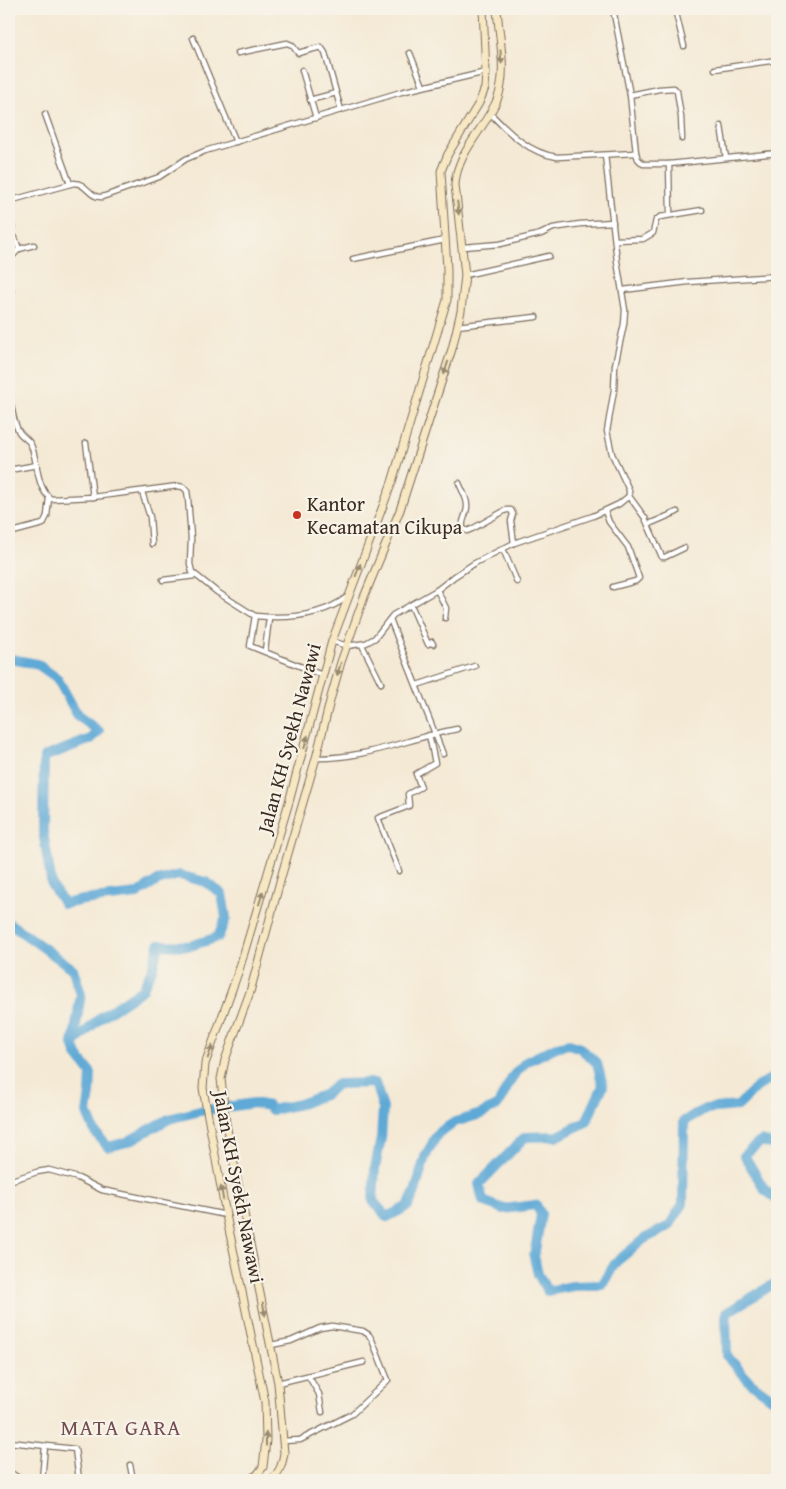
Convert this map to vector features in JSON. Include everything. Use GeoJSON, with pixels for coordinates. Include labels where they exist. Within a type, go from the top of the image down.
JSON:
{"type":"FeatureCollection","features":[{"type":"Feature","properties":{"kind":"main road","name":"Jalan KH Syekh Nawawi"},"geometry":{"type":"LineString","coordinates":[[248,1480],[257,1475],[263,1467],[266,1445],[265,1402],[226,1215],[205,1100],[203,1088],[205,1064],[239,970],[289,802],[332,641],[392,482],[447,300],[441,171],[448,154],[479,103],[485,88],[483,9]]}},
{"type":"Feature","properties":{"kind":"main road","name":"Jalan KH Syekh Nawawi"},"geometry":{"type":"LineString","coordinates":[[272,1480],[279,1473],[282,1465],[283,1441],[278,1383],[226,1124],[221,1079],[224,1060],[250,992],[316,758],[331,697],[347,646],[400,510],[452,349],[461,311],[466,275],[454,184],[455,176],[461,160],[497,98],[502,69],[497,9]]}},
{"type":"Feature","properties":{"kind":"street"},"geometry":{"type":"LineString","coordinates":[[612,9],[630,95],[636,153],[638,159],[643,164],[669,164],[777,153]]}},
{"type":"Feature","properties":{"kind":"street"},"geometry":{"type":"LineString","coordinates":[[675,9],[684,46]]}},
{"type":"Feature","properties":{"kind":"street"},"geometry":{"type":"LineString","coordinates":[[193,38],[236,142]]}},
{"type":"Feature","properties":{"kind":"street"},"geometry":{"type":"LineString","coordinates":[[238,53],[287,43],[292,44],[298,53],[321,47],[325,53],[341,110]]}},
{"type":"Feature","properties":{"kind":"street"},"geometry":{"type":"LineString","coordinates":[[410,54],[423,86]]}},
{"type":"Feature","properties":{"kind":"street"},"geometry":{"type":"LineString","coordinates":[[715,69],[777,60]]}},
{"type":"Feature","properties":{"kind":"street"},"geometry":{"type":"LineString","coordinates":[[302,70],[316,118]]}},
{"type":"Feature","properties":{"kind":"street"},"geometry":{"type":"LineString","coordinates":[[9,200],[79,183],[93,196],[102,197],[159,177],[186,159],[205,151],[423,86],[486,72]]}},
{"type":"Feature","properties":{"kind":"street"},"geometry":{"type":"LineString","coordinates":[[630,95],[659,88],[674,88],[677,91],[682,117],[682,138]]}},
{"type":"Feature","properties":{"kind":"street"},"geometry":{"type":"LineString","coordinates":[[310,100],[336,93]]}},
{"type":"Feature","properties":{"kind":"street"},"geometry":{"type":"LineString","coordinates":[[490,113],[505,129],[535,152],[557,157],[636,153]]}},
{"type":"Feature","properties":{"kind":"street"},"geometry":{"type":"LineString","coordinates":[[44,114],[70,184]]}},
{"type":"Feature","properties":{"kind":"street"},"geometry":{"type":"LineString","coordinates":[[720,126],[726,158]]}},
{"type":"Feature","properties":{"kind":"street"},"geometry":{"type":"LineString","coordinates":[[605,155],[625,310],[624,324],[614,365],[614,390],[607,432],[612,454],[630,496],[649,524],[662,557],[684,548]]}},
{"type":"Feature","properties":{"kind":"street"},"geometry":{"type":"LineString","coordinates":[[669,164],[670,215]]}},
{"type":"Feature","properties":{"kind":"street"},"geometry":{"type":"LineString","coordinates":[[615,240],[643,239],[653,233],[656,220],[660,217],[702,210]]}},
{"type":"Feature","properties":{"kind":"street"},"geometry":{"type":"LineString","coordinates":[[462,247],[500,244],[541,234],[553,228],[613,222]]}},
{"type":"Feature","properties":{"kind":"street"},"geometry":{"type":"LineString","coordinates":[[12,227],[9,235],[15,238],[18,248]]}},
{"type":"Feature","properties":{"kind":"street"},"geometry":{"type":"LineString","coordinates":[[353,260],[445,240]]}},
{"type":"Feature","properties":{"kind":"street"},"geometry":{"type":"LineString","coordinates":[[9,260],[18,248],[34,245]]}},
{"type":"Feature","properties":{"kind":"street"},"geometry":{"type":"LineString","coordinates":[[466,275],[549,256]]}},
{"type":"Feature","properties":{"kind":"street"},"geometry":{"type":"LineString","coordinates":[[623,290],[688,282],[777,276]]}},
{"type":"Feature","properties":{"kind":"street"},"geometry":{"type":"LineString","coordinates":[[457,326],[536,317]]}},
{"type":"Feature","properties":{"kind":"street"},"geometry":{"type":"LineString","coordinates":[[9,396],[17,430],[28,439],[43,488],[49,498],[48,516],[43,524],[9,533]]}},
{"type":"Feature","properties":{"kind":"street"},"geometry":{"type":"LineString","coordinates":[[86,443],[93,497]]}},
{"type":"Feature","properties":{"kind":"street"},"geometry":{"type":"LineString","coordinates":[[9,470],[37,464]]}},
{"type":"Feature","properties":{"kind":"street"},"geometry":{"type":"LineString","coordinates":[[459,483],[467,501],[462,524],[463,528],[467,531],[506,510],[510,510],[513,514],[511,521],[514,543]]}},
{"type":"Feature","properties":{"kind":"street"},"geometry":{"type":"LineString","coordinates":[[49,498],[93,497],[178,486],[183,487],[187,491],[191,538],[190,564],[192,572],[244,610],[255,616],[269,618],[299,615],[322,610],[337,604],[348,596]]}},
{"type":"Feature","properties":{"kind":"street"},"geometry":{"type":"LineString","coordinates":[[142,492],[150,517],[152,544]]}},
{"type":"Feature","properties":{"kind":"street"},"geometry":{"type":"LineString","coordinates":[[332,641],[347,646],[362,645],[375,638],[390,618],[437,590],[462,572],[514,543],[605,511],[630,496]]}},
{"type":"Feature","properties":{"kind":"street"},"geometry":{"type":"LineString","coordinates":[[605,511],[609,522],[628,548],[639,578],[636,582],[613,587]]}},
{"type":"Feature","properties":{"kind":"street"},"geometry":{"type":"LineString","coordinates":[[649,524],[678,512]]}},
{"type":"Feature","properties":{"kind":"street"},"geometry":{"type":"LineString","coordinates":[[503,550],[517,582]]}},
{"type":"Feature","properties":{"kind":"street"},"geometry":{"type":"LineString","coordinates":[[163,580],[195,576]]}},
{"type":"Feature","properties":{"kind":"street"},"geometry":{"type":"LineString","coordinates":[[437,590],[446,608],[445,618]]}},
{"type":"Feature","properties":{"kind":"street"},"geometry":{"type":"LineString","coordinates":[[411,605],[428,644],[432,642],[433,644]]}},
{"type":"Feature","properties":{"kind":"street"},"geometry":{"type":"LineString","coordinates":[[255,616],[250,646],[322,675]]}},
{"type":"Feature","properties":{"kind":"street"},"geometry":{"type":"LineString","coordinates":[[265,651],[269,618]]}},
{"type":"Feature","properties":{"kind":"street"},"geometry":{"type":"LineString","coordinates":[[390,618],[417,686],[432,734],[435,763],[416,774],[421,787],[408,794],[409,806],[378,818],[399,871]]}},
{"type":"Feature","properties":{"kind":"street"},"geometry":{"type":"LineString","coordinates":[[362,645],[381,683]]}},
{"type":"Feature","properties":{"kind":"street"},"geometry":{"type":"LineString","coordinates":[[417,686],[475,666]]}},
{"type":"Feature","properties":{"kind":"street"},"geometry":{"type":"LineString","coordinates":[[316,758],[364,754],[391,748],[432,734],[457,729]]}},
{"type":"Feature","properties":{"kind":"street"},"geometry":{"type":"LineString","coordinates":[[432,734],[443,754]]}},
{"type":"Feature","properties":{"kind":"street"},"geometry":{"type":"LineString","coordinates":[[9,1181],[36,1172],[49,1170],[78,1178],[102,1190],[226,1215]]}},
{"type":"Feature","properties":{"kind":"street"},"geometry":{"type":"LineString","coordinates":[[271,1345],[291,1341],[326,1327],[360,1330],[369,1335],[372,1340],[388,1380],[352,1414],[300,1440],[283,1441]]}},
{"type":"Feature","properties":{"kind":"street"},"geometry":{"type":"LineString","coordinates":[[278,1383],[364,1362]]}},
{"type":"Feature","properties":{"kind":"street"},"geometry":{"type":"LineString","coordinates":[[309,1376],[319,1394],[322,1412]]}},
{"type":"Feature","properties":{"kind":"street"},"geometry":{"type":"LineString","coordinates":[[9,1442],[75,1449],[79,1480]]}},
{"type":"Feature","properties":{"kind":"street"},"geometry":{"type":"LineString","coordinates":[[42,1480],[45,1446]]}},
{"type":"Feature","properties":{"kind":"street"},"geometry":{"type":"LineString","coordinates":[[130,1465],[133,1480]]}},
{"type":"Feature","properties":{"kind":"street"},"geometry":{"type":"LineString","coordinates":[[9,1472],[22,1480]]}},
{"type":"Feature","properties":{"kind":"waterway"},"geometry":{"type":"LineString","coordinates":[[9,660],[37,664],[57,678],[78,716],[99,731],[91,739],[44,757],[43,831],[52,886],[64,904],[137,894],[157,881],[179,875],[206,882],[222,894],[226,918],[218,937],[190,946],[159,945],[152,969],[142,990],[101,1017],[73,1044],[77,1055],[91,1073],[87,1113],[95,1132],[108,1147],[127,1142],[169,1119],[200,1111],[254,1103],[268,1106],[272,1110],[300,1104],[324,1095],[338,1084],[375,1083],[383,1108],[381,1138],[375,1168],[373,1201],[387,1217],[408,1206],[415,1192],[425,1157],[438,1133],[455,1122],[481,1114],[498,1105],[513,1076],[526,1062],[556,1047],[569,1044],[580,1048],[597,1063],[603,1086],[586,1122],[558,1136],[525,1137],[479,1184],[483,1201],[503,1209],[536,1205],[541,1214],[534,1257],[538,1274],[547,1291],[573,1286],[602,1285],[616,1262],[644,1239],[669,1226],[683,1204],[684,1121],[705,1109],[738,1106],[757,1087],[777,1075]]}},
{"type":"Feature","properties":{"kind":"waterway"},"geometry":{"type":"LineString","coordinates":[[9,923],[73,969],[81,994],[73,1044]]}},
{"type":"Feature","properties":{"kind":"waterway"},"geometry":{"type":"LineString","coordinates":[[777,1146],[761,1141],[744,1155],[765,1190],[777,1199]]}},
{"type":"Feature","properties":{"kind":"waterway"},"geometry":{"type":"LineString","coordinates":[[777,1282],[726,1313],[727,1356],[750,1382],[777,1402]]}},
{"type":"Feature","properties":{"kind":"place","name":"Kantor Kecamatan Cikupa"},"geometry":{"type":"Point","coordinates":[297,515]}},
{"type":"Feature","properties":{"kind":"district","name":"MATA GARA"},"geometry":{"type":"Point","coordinates":[121,1427]}}]}
